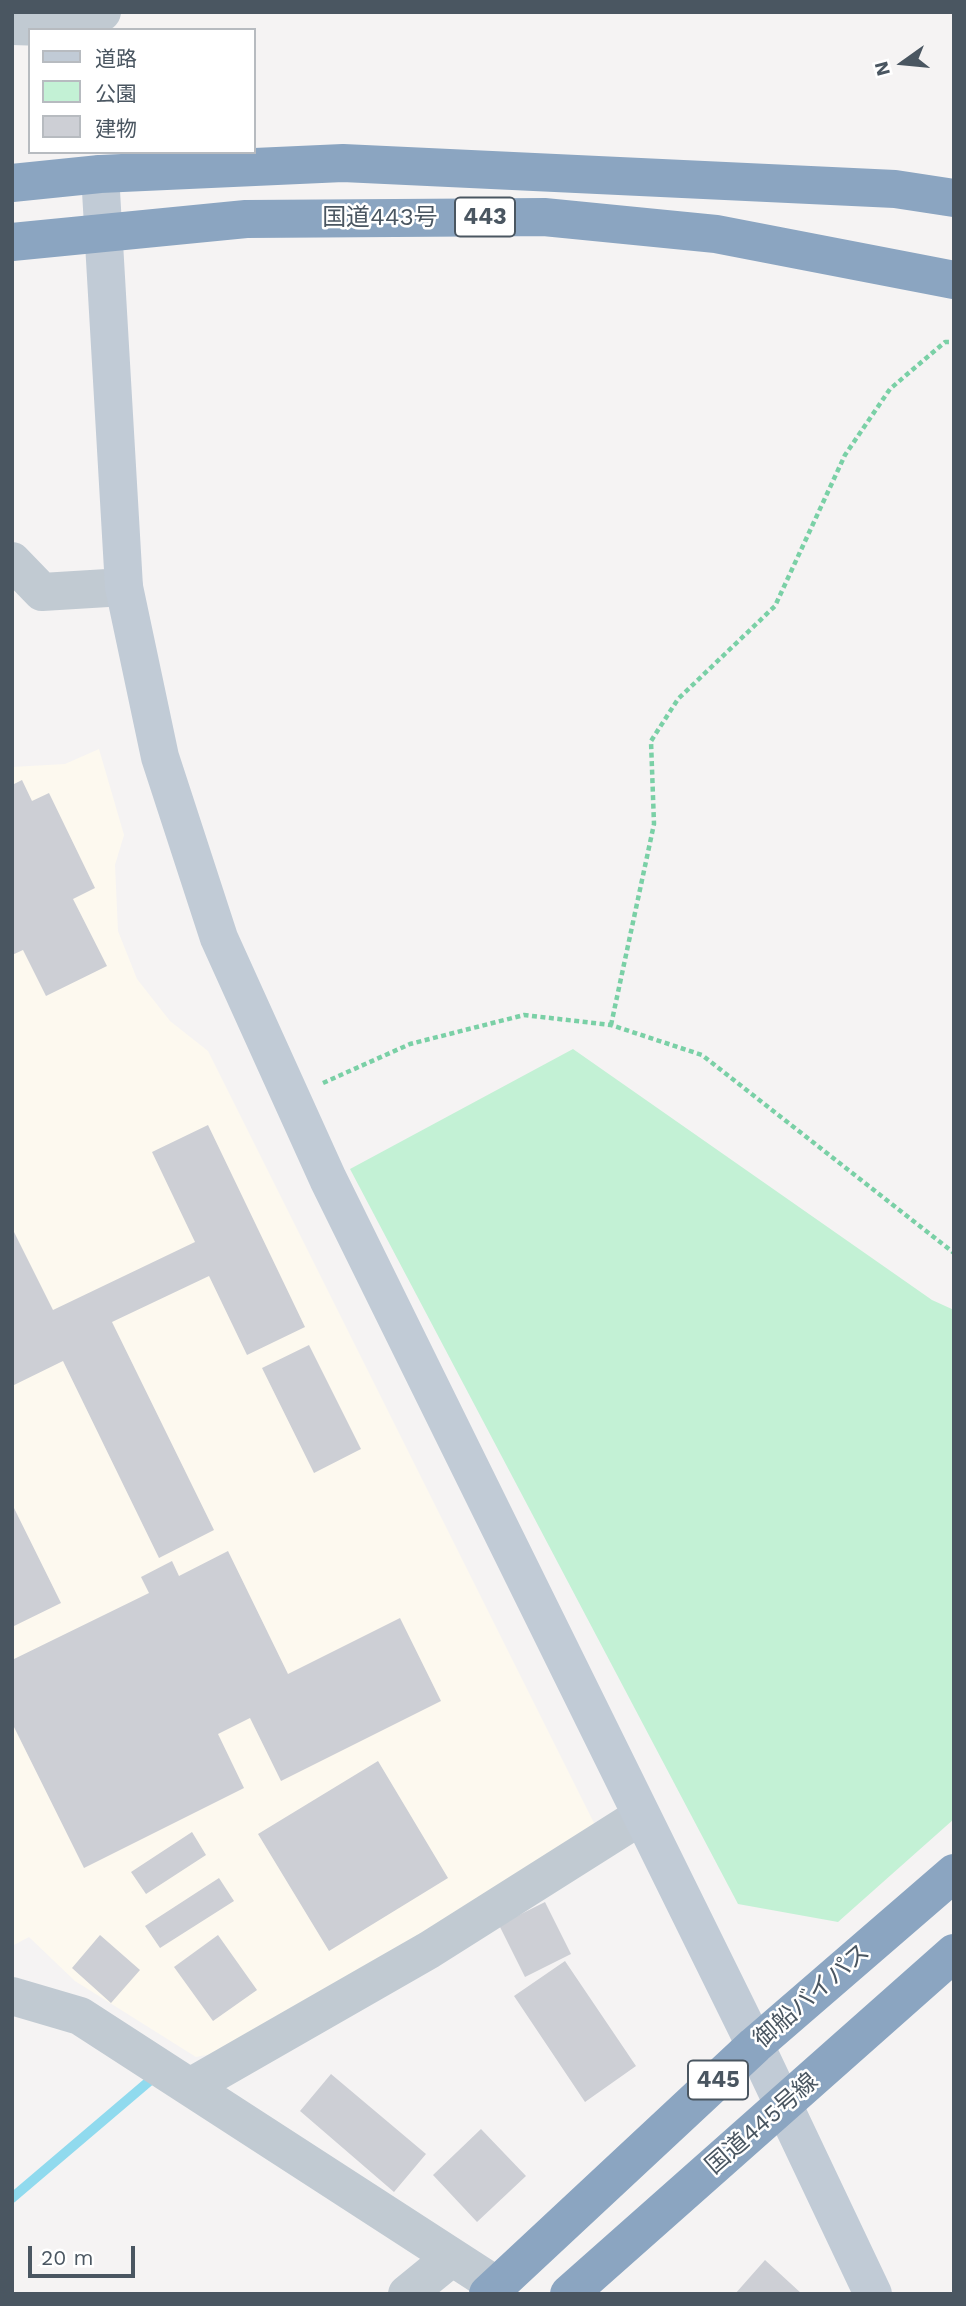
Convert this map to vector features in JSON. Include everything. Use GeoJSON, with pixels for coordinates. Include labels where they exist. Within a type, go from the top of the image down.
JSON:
{"type":"FeatureCollection","features":[{"type":"Feature","properties":{"kind":"highway","name":"443"},"geometry":{"type":"LineString","coordinates":[[12,183],[99,163],[343,163],[881,188],[954,198]]}},
{"type":"Feature","properties":{"kind":"highway","name":"国道443号"},"geometry":{"type":"LineString","coordinates":[[12,242],[246,219],[544,217],[716,234],[954,280]]}},
{"type":"Feature","properties":{"kind":"highway","name":"御船バイパス"},"geometry":{"type":"LineString","coordinates":[[492,2290],[755,2045],[954,1873]]}},
{"type":"Feature","properties":{"kind":"highway","name":"国道445号線"},"geometry":{"type":"LineString","coordinates":[[569,2294],[954,1953]]}},
{"type":"Feature","properties":{"kind":"street"},"geometry":{"type":"LineString","coordinates":[[34,27],[102,12]]}},
{"type":"Feature","properties":{"kind":"street"},"geometry":{"type":"LineString","coordinates":[[99,163],[124,587],[160,757],[219,938],[328,1179],[755,2045],[873,2294]]}},
{"type":"Feature","properties":{"kind":"street"},"geometry":{"type":"LineString","coordinates":[[12,561],[42,592],[124,587]]}},
{"type":"Feature","properties":{"kind":"street"},"geometry":{"type":"LineString","coordinates":[[190,2087],[429,1950],[641,1816]]}},
{"type":"Feature","properties":{"kind":"street"},"geometry":{"type":"LineString","coordinates":[[12,1996],[80,2016],[451,2258],[492,2290]]}},
{"type":"Feature","properties":{"kind":"street"},"geometry":{"type":"LineString","coordinates":[[407,2294],[451,2258]]}},
{"type":"Feature","properties":{"kind":"path"},"geometry":{"type":"LineString","coordinates":[[611,1025],[654,824],[651,741],[678,699],[775,606],[845,455],[890,388],[945,342],[954,342]]}},
{"type":"Feature","properties":{"kind":"path"},"geometry":{"type":"LineString","coordinates":[[291,1098],[410,1044],[524,1015],[611,1025],[702,1055],[954,1253]]}},
{"type":"Feature","properties":{"kind":"shaded area"},"geometry":{"type":"Polygon","coordinates":[[[99,749],[124,835],[115,865],[118,931],[137,979],[170,1021],[208,1051],[596,1827],[226,2051],[196,2057],[75,1981],[29,1937],[12,1946],[12,767],[65,764],[99,749]]]}},
{"type":"Feature","properties":{"kind":"green space"},"geometry":{"type":"Polygon","coordinates":[[[573,1049],[932,1300],[954,1310],[954,1819],[838,1922],[738,1904],[350,1169],[573,1049]]]}},
{"type":"Feature","properties":{"kind":"building"},"geometry":{"type":"Polygon","coordinates":[[[22,780],[32,801],[49,793],[95,888],[73,899],[107,966],[46,996],[23,950],[12,955],[12,785],[22,780]]]}},
{"type":"Feature","properties":{"kind":"building"},"geometry":{"type":"Polygon","coordinates":[[[208,1125],[305,1327],[247,1355],[209,1276],[112,1322],[214,1530],[159,1558],[63,1361],[12,1386],[12,1228],[53,1310],[195,1242],[152,1152],[208,1125]]]}},
{"type":"Feature","properties":{"kind":"building"},"geometry":{"type":"Polygon","coordinates":[[[309,1345],[361,1449],[314,1473],[262,1368],[309,1345]]]}},
{"type":"Feature","properties":{"kind":"building"},"geometry":{"type":"Polygon","coordinates":[[[12,1504],[61,1603],[12,1627],[12,1504]]]}},
{"type":"Feature","properties":{"kind":"building"},"geometry":{"type":"Polygon","coordinates":[[[228,1551],[288,1674],[400,1618],[441,1701],[281,1781],[250,1718],[218,1734],[244,1788],[84,1868],[12,1723],[12,1660],[149,1593],[141,1577],[172,1561],[179,1576],[228,1551]]]}},
{"type":"Feature","properties":{"kind":"building"},"geometry":{"type":"Polygon","coordinates":[[[378,1761],[448,1878],[329,1951],[258,1834],[378,1761]]]}},
{"type":"Feature","properties":{"kind":"building"},"geometry":{"type":"Polygon","coordinates":[[[192,1832],[206,1855],[146,1894],[131,1872],[192,1832]]]}},
{"type":"Feature","properties":{"kind":"building"},"geometry":{"type":"Polygon","coordinates":[[[219,1878],[234,1901],[160,1948],[145,1926],[219,1878]]]}},
{"type":"Feature","properties":{"kind":"building"},"geometry":{"type":"Polygon","coordinates":[[[545,1902],[571,1954],[525,1977],[499,1925],[545,1902]]]}},
{"type":"Feature","properties":{"kind":"building"},"geometry":{"type":"Polygon","coordinates":[[[100,1935],[140,1970],[111,2003],[72,1968],[100,1935]]]}},
{"type":"Feature","properties":{"kind":"building"},"geometry":{"type":"Polygon","coordinates":[[[218,1935],[257,1990],[213,2021],[174,1967],[218,1935]]]}},
{"type":"Feature","properties":{"kind":"building"},"geometry":{"type":"Polygon","coordinates":[[[565,1961],[636,2066],[585,2102],[514,1996],[565,1961]]]}},
{"type":"Feature","properties":{"kind":"building"},"geometry":{"type":"Polygon","coordinates":[[[331,2074],[426,2154],[394,2192],[300,2111],[331,2074]]]}},
{"type":"Feature","properties":{"kind":"building"},"geometry":{"type":"Polygon","coordinates":[[[481,2129],[526,2176],[477,2222],[433,2175],[481,2129]]]}},
{"type":"Feature","properties":{"kind":"building"},"geometry":{"type":"Polygon","coordinates":[[[765,2260],[802,2294],[735,2294],[765,2260]]]}},
{"type":"Feature","properties":{"kind":"waterway"},"geometry":{"type":"LineString","coordinates":[[12,2198],[153,2078]]}}]}
